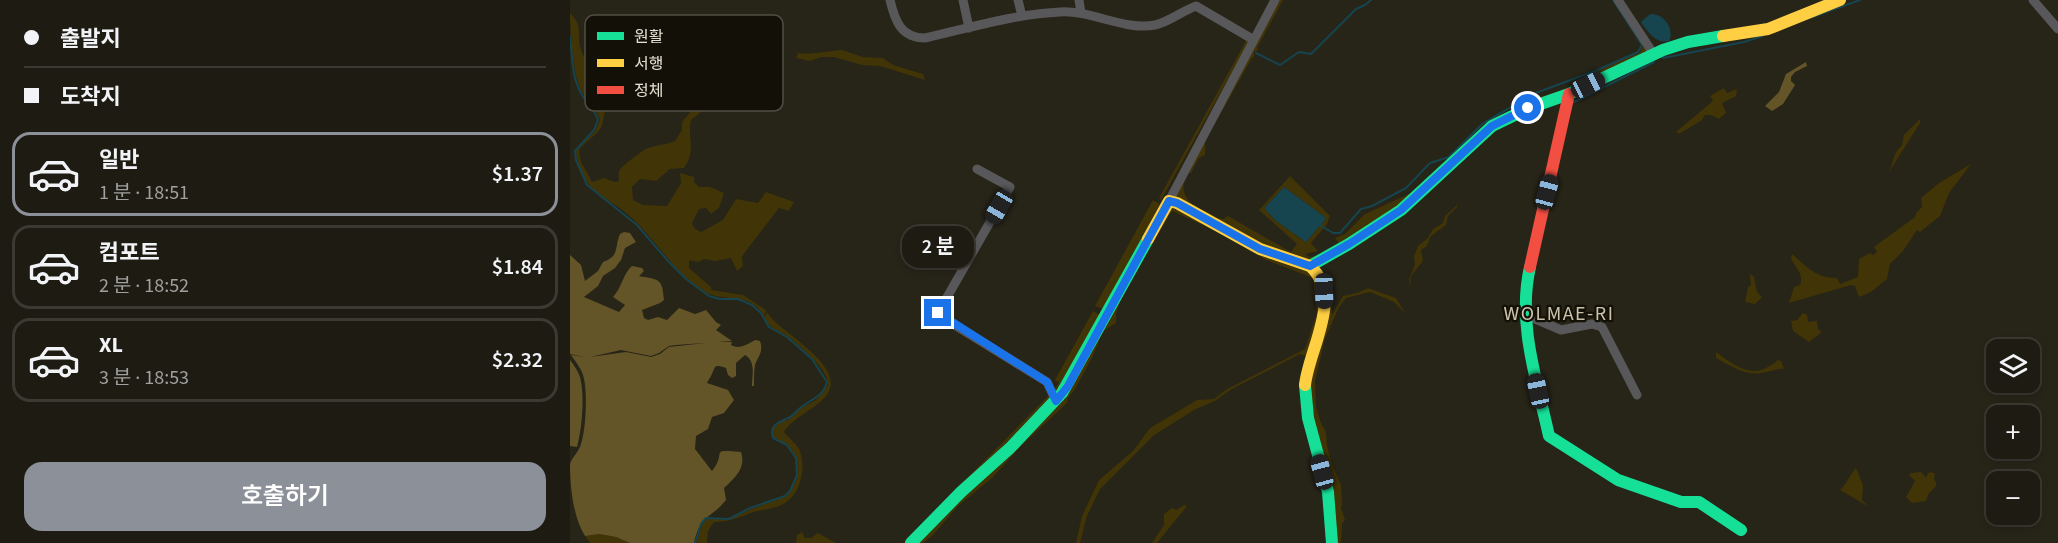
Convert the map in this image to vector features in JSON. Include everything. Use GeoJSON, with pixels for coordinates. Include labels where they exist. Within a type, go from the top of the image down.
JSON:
{"type":"FeatureCollection","features":[{"type":"Feature","properties":{"kind":"street"},"geometry":{"type":"LineString","coordinates":[[890,0],[899,24],[907,35],[913,38],[925,38],[1022,16],[1051,12],[1081,13],[1146,26],[1163,22],[1196,6],[1254,40]]}},
{"type":"Feature","properties":{"kind":"street"},"geometry":{"type":"LineString","coordinates":[[963,0],[969,28]]}},
{"type":"Feature","properties":{"kind":"street"},"geometry":{"type":"LineString","coordinates":[[1018,0],[1022,16]]}},
{"type":"Feature","properties":{"kind":"street"},"geometry":{"type":"LineString","coordinates":[[1079,0],[1081,13]]}},
{"type":"Feature","properties":{"kind":"street"},"geometry":{"type":"LineString","coordinates":[[911,543],[961,492],[1010,448],[1068,386],[1275,0]]}},
{"type":"Feature","properties":{"kind":"street"},"geometry":{"type":"LineString","coordinates":[[1618,0],[1653,53]]}},
{"type":"Feature","properties":{"kind":"street"},"geometry":{"type":"LineString","coordinates":[[1310,266],[1401,210],[1492,126],[1528,108],[1569,94],[1653,53],[1688,42],[1768,29],[1840,0]]}},
{"type":"Feature","properties":{"kind":"street"},"geometry":{"type":"LineString","coordinates":[[2033,0],[2058,29]]}},
{"type":"Feature","properties":{"kind":"street"},"geometry":{"type":"LineString","coordinates":[[1569,94],[1527,280],[1526,315],[1529,347],[1549,436],[1618,480],[1681,502],[1699,502],[1741,530]]}},
{"type":"Feature","properties":{"kind":"street"},"geometry":{"type":"LineString","coordinates":[[977,169],[1010,187],[938,313],[1047,382],[1056,401]]}},
{"type":"Feature","properties":{"kind":"street"},"geometry":{"type":"LineString","coordinates":[[1169,201],[1177,203],[1260,249],[1310,266],[1323,283],[1325,307],[1305,391],[1309,420],[1328,492],[1332,543]]}},
{"type":"Feature","properties":{"kind":"street"},"geometry":{"type":"LineString","coordinates":[[1526,315],[1561,330],[1592,324],[1602,327],[1637,395]]}},
{"type":"Feature","properties":{"kind":"shaded area"},"geometry":{"type":"Polygon","coordinates":[[[1278,0],[1283,0],[1258,50],[1254,52],[1254,57],[1205,141],[1205,155],[1199,158],[1191,173],[1188,173],[1184,182],[1184,190],[1190,202],[1203,211],[1223,219],[1228,216],[1291,252],[1297,244],[1259,210],[1290,176],[1330,216],[1327,224],[1311,243],[1318,251],[1305,254],[1309,257],[1328,254],[1311,262],[1283,256],[1246,239],[1181,203],[1174,196],[1192,158],[1278,0]],[[1284,187],[1265,209],[1276,221],[1306,242],[1325,220],[1325,217],[1284,187]]]}},
{"type":"Feature","properties":{"kind":"shaded area"},"geometry":{"type":"Polygon","coordinates":[[[1614,0],[1647,50],[1645,55],[1572,92],[1529,107],[1492,125],[1399,209],[1333,251],[1339,243],[1335,238],[1345,234],[1365,214],[1413,192],[1437,169],[1451,160],[1482,128],[1535,99],[1572,87],[1592,78],[1597,71],[1640,52],[1643,46],[1614,0]]]}},
{"type":"Feature","properties":{"kind":"shaded area"},"geometry":{"type":"Polygon","coordinates":[[[570,13],[578,25],[579,41],[585,59],[585,96],[576,76],[570,13]]]}},
{"type":"Feature","properties":{"kind":"shaded area"},"geometry":{"type":"Polygon","coordinates":[[[1247,39],[1249,41],[1161,200],[1159,198],[1247,39]]]}},
{"type":"Feature","properties":{"kind":"shaded area"},"geometry":{"type":"Polygon","coordinates":[[[842,50],[863,57],[883,58],[893,65],[923,74],[925,80],[880,66],[862,65],[834,57],[821,57],[810,61],[796,58],[798,53],[842,50]]]}},
{"type":"Feature","properties":{"kind":"shaded area"},"geometry":{"type":"Polygon","coordinates":[[[1806,62],[1807,66],[1795,72],[1791,77],[1795,85],[1783,104],[1772,111],[1765,106],[1779,92],[1786,74],[1806,62]]]}},
{"type":"Feature","properties":{"kind":"shaded area"},"geometry":{"type":"Polygon","coordinates":[[[1724,88],[1727,93],[1737,89],[1736,96],[1722,103],[1726,113],[1719,119],[1705,115],[1702,120],[1679,134],[1676,132],[1713,101],[1710,96],[1724,88]]]}},
{"type":"Feature","properties":{"kind":"shaded area"},"geometry":{"type":"Polygon","coordinates":[[[595,111],[605,111],[602,126],[580,148],[581,162],[592,182],[604,178],[615,182],[619,181],[619,171],[627,163],[649,148],[675,141],[682,130],[683,121],[690,111],[701,111],[691,120],[691,150],[684,168],[670,169],[656,181],[640,179],[632,187],[633,200],[643,205],[667,206],[681,183],[680,173],[694,177],[694,182],[699,187],[710,187],[724,193],[719,208],[711,214],[706,208],[699,209],[692,223],[694,228],[701,232],[723,220],[736,199],[758,203],[766,192],[794,202],[789,211],[779,208],[745,252],[742,257],[743,266],[737,271],[731,258],[715,261],[704,259],[698,262],[689,260],[689,268],[711,287],[711,290],[743,295],[766,310],[764,316],[751,303],[711,295],[692,283],[672,264],[636,222],[589,185],[579,164],[576,151],[595,131],[600,120],[595,111]]]}},
{"type":"Feature","properties":{"kind":"shaded area"},"geometry":{"type":"Polygon","coordinates":[[[1920,119],[1920,123],[1889,172],[1896,152],[1902,145],[1904,135],[1920,119]]]}},
{"type":"Feature","properties":{"kind":"shaded area"},"geometry":{"type":"Polygon","coordinates":[[[1971,164],[1949,193],[1940,216],[1920,232],[1917,230],[1903,251],[1890,264],[1887,279],[1871,292],[1859,297],[1855,286],[1851,285],[1789,303],[1794,287],[1800,285],[1801,281],[1799,271],[1791,259],[1792,254],[1812,271],[1830,278],[1837,278],[1840,284],[1858,277],[1859,259],[1877,252],[1874,247],[1915,217],[1922,207],[1921,198],[1939,183],[1971,164]]]}},
{"type":"Feature","properties":{"kind":"shaded area"},"geometry":{"type":"Polygon","coordinates":[[[1153,200],[1160,204],[1103,309],[1095,306],[1153,200]]]}},
{"type":"Feature","properties":{"kind":"shaded area"},"geometry":{"type":"Polygon","coordinates":[[[1458,204],[1448,216],[1446,225],[1430,237],[1427,246],[1421,250],[1423,261],[1411,276],[1410,288],[1409,280],[1418,246],[1427,239],[1433,229],[1443,223],[1445,216],[1458,204]]]}},
{"type":"Feature","properties":{"kind":"shaded area"},"geometry":{"type":"Polygon","coordinates":[[[1172,205],[1301,265],[1316,276],[1321,309],[1306,356],[1300,354],[1230,390],[1153,436],[1100,489],[1087,516],[1080,543],[1076,543],[1082,516],[1099,480],[1133,451],[1150,428],[1197,400],[1214,399],[1227,389],[1305,349],[1317,313],[1313,278],[1266,260],[1218,232],[1172,211],[1120,302],[1116,313],[1116,323],[1105,330],[1101,336],[1092,358],[1067,403],[1022,445],[993,477],[958,506],[933,535],[923,543],[916,543],[1060,399],[1172,205]]]}},
{"type":"Feature","properties":{"kind":"shaded area"},"geometry":{"type":"Polygon","coordinates":[[[630,233],[636,242],[625,248],[615,268],[603,276],[598,286],[584,297],[619,312],[625,305],[613,297],[632,266],[642,268],[644,271],[639,276],[659,281],[664,300],[642,310],[644,318],[648,320],[658,317],[667,320],[679,308],[695,314],[706,310],[721,325],[716,330],[732,341],[718,342],[732,342],[731,345],[737,347],[755,340],[760,341],[761,345],[755,365],[754,386],[752,386],[751,361],[745,355],[736,363],[736,376],[732,378],[728,375],[726,368],[717,366],[707,383],[728,390],[734,400],[724,413],[712,417],[708,429],[696,436],[695,449],[712,471],[720,453],[724,451],[741,452],[742,463],[736,476],[724,488],[726,500],[703,521],[694,543],[630,543],[616,537],[599,534],[585,536],[575,511],[570,464],[583,437],[586,399],[583,375],[571,355],[585,357],[570,354],[570,255],[581,265],[585,281],[598,271],[603,262],[612,257],[620,234],[630,233]],[[707,343],[669,346],[651,356],[621,350],[590,357],[626,352],[651,357],[660,354],[669,347],[707,343]]]}},
{"type":"Feature","properties":{"kind":"shaded area"},"geometry":{"type":"Polygon","coordinates":[[[1751,274],[1754,277],[1757,292],[1762,297],[1755,304],[1745,302],[1748,287],[1751,285],[1751,274]]]}},
{"type":"Feature","properties":{"kind":"shaded area"},"geometry":{"type":"Polygon","coordinates":[[[1328,279],[1332,315],[1343,296],[1368,288],[1396,298],[1405,313],[1394,302],[1370,292],[1346,298],[1339,307],[1325,339],[1315,381],[1316,407],[1326,432],[1333,467],[1341,485],[1341,508],[1345,520],[1342,524],[1341,543],[1334,543],[1308,394],[1324,280],[1328,279]]]}},
{"type":"Feature","properties":{"kind":"shaded area"},"geometry":{"type":"Polygon","coordinates":[[[1093,311],[1100,315],[1064,381],[1056,391],[1055,388],[1059,383],[1055,380],[1093,311]]]}},
{"type":"Feature","properties":{"kind":"shaded area"},"geometry":{"type":"Polygon","coordinates":[[[767,312],[821,362],[828,373],[831,385],[822,401],[793,421],[784,432],[799,449],[802,463],[799,486],[791,499],[778,507],[730,520],[714,522],[708,531],[707,543],[696,543],[702,524],[707,518],[729,520],[751,509],[785,497],[790,492],[798,475],[797,458],[787,444],[773,438],[773,429],[778,422],[788,420],[801,408],[816,400],[828,385],[824,373],[814,360],[790,338],[766,322],[764,318],[767,312]]]}},
{"type":"Feature","properties":{"kind":"shaded area"},"geometry":{"type":"Polygon","coordinates":[[[1803,313],[1807,315],[1808,322],[1817,321],[1818,329],[1822,332],[1809,342],[1793,331],[1791,321],[1797,320],[1803,313]]]}},
{"type":"Feature","properties":{"kind":"shaded area"},"geometry":{"type":"Polygon","coordinates":[[[1716,352],[1737,366],[1749,370],[1761,370],[1778,360],[1781,361],[1784,369],[1749,373],[1716,358],[1716,352]]]}},
{"type":"Feature","properties":{"kind":"shaded area"},"geometry":{"type":"Polygon","coordinates":[[[570,360],[582,384],[583,402],[577,447],[570,446],[570,360]]]}},
{"type":"Feature","properties":{"kind":"shaded area"},"geometry":{"type":"Polygon","coordinates":[[[1049,395],[1050,397],[1015,434],[903,543],[1049,395]]]}},
{"type":"Feature","properties":{"kind":"shaded area"},"geometry":{"type":"Polygon","coordinates":[[[1856,468],[1863,485],[1862,500],[1869,507],[1840,490],[1856,468]]]}},
{"type":"Feature","properties":{"kind":"shaded area"},"geometry":{"type":"Polygon","coordinates":[[[1921,472],[1926,478],[1928,473],[1935,474],[1936,486],[1929,493],[1926,501],[1912,503],[1906,497],[1915,481],[1909,475],[1921,472]]]}},
{"type":"Feature","properties":{"kind":"shaded area"},"geometry":{"type":"Polygon","coordinates":[[[1184,505],[1187,506],[1157,543],[1152,543],[1164,525],[1164,514],[1172,508],[1176,510],[1184,505]]]}},
{"type":"Feature","properties":{"kind":"shaded area"},"geometry":{"type":"Polygon","coordinates":[[[802,532],[805,538],[811,538],[818,533],[836,543],[796,543],[797,535],[802,532]]]}},
{"type":"Feature","properties":{"kind":"shaded area"},"geometry":{"type":"Polygon","coordinates":[[[599,534],[616,537],[630,543],[590,543],[585,536],[599,534]]]}},
{"type":"Feature","properties":{"kind":"water"},"geometry":{"type":"Polygon","coordinates":[[[1650,14],[1660,16],[1667,23],[1671,32],[1669,41],[1657,40],[1642,24],[1641,22],[1650,14]]]}},
{"type":"Feature","properties":{"kind":"water"},"geometry":{"type":"Polygon","coordinates":[[[1284,187],[1325,217],[1325,220],[1306,242],[1276,221],[1265,209],[1284,187]]]}},
{"type":"Feature","properties":{"kind":"waterway"},"geometry":{"type":"LineString","coordinates":[[1256,53],[1280,65],[1299,52],[1311,54],[1356,9],[1371,0]]}},
{"type":"Feature","properties":{"kind":"waterway"},"geometry":{"type":"LineString","coordinates":[[1320,225],[1333,233],[1340,233],[1361,209],[1372,206],[1406,188],[1430,163],[1449,157],[1482,124],[1533,94],[1638,52],[1642,45],[1613,0]]}},
{"type":"Feature","properties":{"kind":"waterway"},"geometry":{"type":"LineString","coordinates":[[1810,18],[1860,0]]}},
{"type":"Feature","properties":{"kind":"waterway"},"geometry":{"type":"LineString","coordinates":[[1663,58],[1763,36]]}},
{"type":"Feature","properties":{"kind":"waterway"},"geometry":{"type":"LineString","coordinates":[[570,37],[576,80],[585,99]]}},
{"type":"Feature","properties":{"kind":"waterway"},"geometry":{"type":"LineString","coordinates":[[1572,103],[1654,62]]}},
{"type":"Feature","properties":{"kind":"waterway"},"geometry":{"type":"LineString","coordinates":[[594,111],[598,120],[594,130],[575,151],[576,160],[587,185],[637,225],[686,279],[709,296],[720,299],[738,299],[752,305],[761,313],[769,327],[787,337],[812,359],[827,382],[820,394],[772,430],[773,438],[787,445],[796,458],[797,475],[790,491],[785,496],[750,508],[729,519],[706,518],[701,524],[695,543]]}},
{"type":"Feature","properties":{"kind":"traffic: fast"},"geometry":{"type":"LineString","coordinates":[[1310,266],[1401,210],[1492,126],[1529,108],[1569,94],[1663,50],[1688,42],[1723,36]]}},
{"type":"Feature","properties":{"kind":"traffic: fast"},"geometry":{"type":"LineString","coordinates":[[911,543],[961,492],[1010,448],[1062,393],[1148,239]]}},
{"type":"Feature","properties":{"kind":"traffic: fast"},"geometry":{"type":"LineString","coordinates":[[1530,267],[1526,309],[1527,331],[1549,436],[1618,480],[1681,502],[1699,502],[1741,530]]}},
{"type":"Feature","properties":{"kind":"traffic: fast"},"geometry":{"type":"LineString","coordinates":[[1305,385],[1308,418],[1328,492],[1332,543]]}},
{"type":"Feature","properties":{"kind":"traffic: slow"},"geometry":{"type":"LineString","coordinates":[[1723,36],[1768,29],[1840,0]]}},
{"type":"Feature","properties":{"kind":"traffic: slow"},"geometry":{"type":"LineString","coordinates":[[1148,239],[1169,201],[1177,203],[1260,249],[1310,266],[1320,278],[1324,292],[1324,308],[1305,385]]}},
{"type":"Feature","properties":{"kind":"traffic: jam"},"geometry":{"type":"LineString","coordinates":[[1530,267],[1569,94]]}},
{"type":"Feature","properties":{"kind":"district","name":"WOLMAE-RI"},"geometry":{"type":"Point","coordinates":[1559,313]}},
{"type":"Feature","properties":{"kind":"route"},"geometry":{"type":"LineString","coordinates":[[938,313],[1047,382],[1056,401],[1068,386],[1169,201],[1177,203],[1260,249],[1310,266],[1401,210],[1478,137],[1492,126],[1528,108]]}}]}
